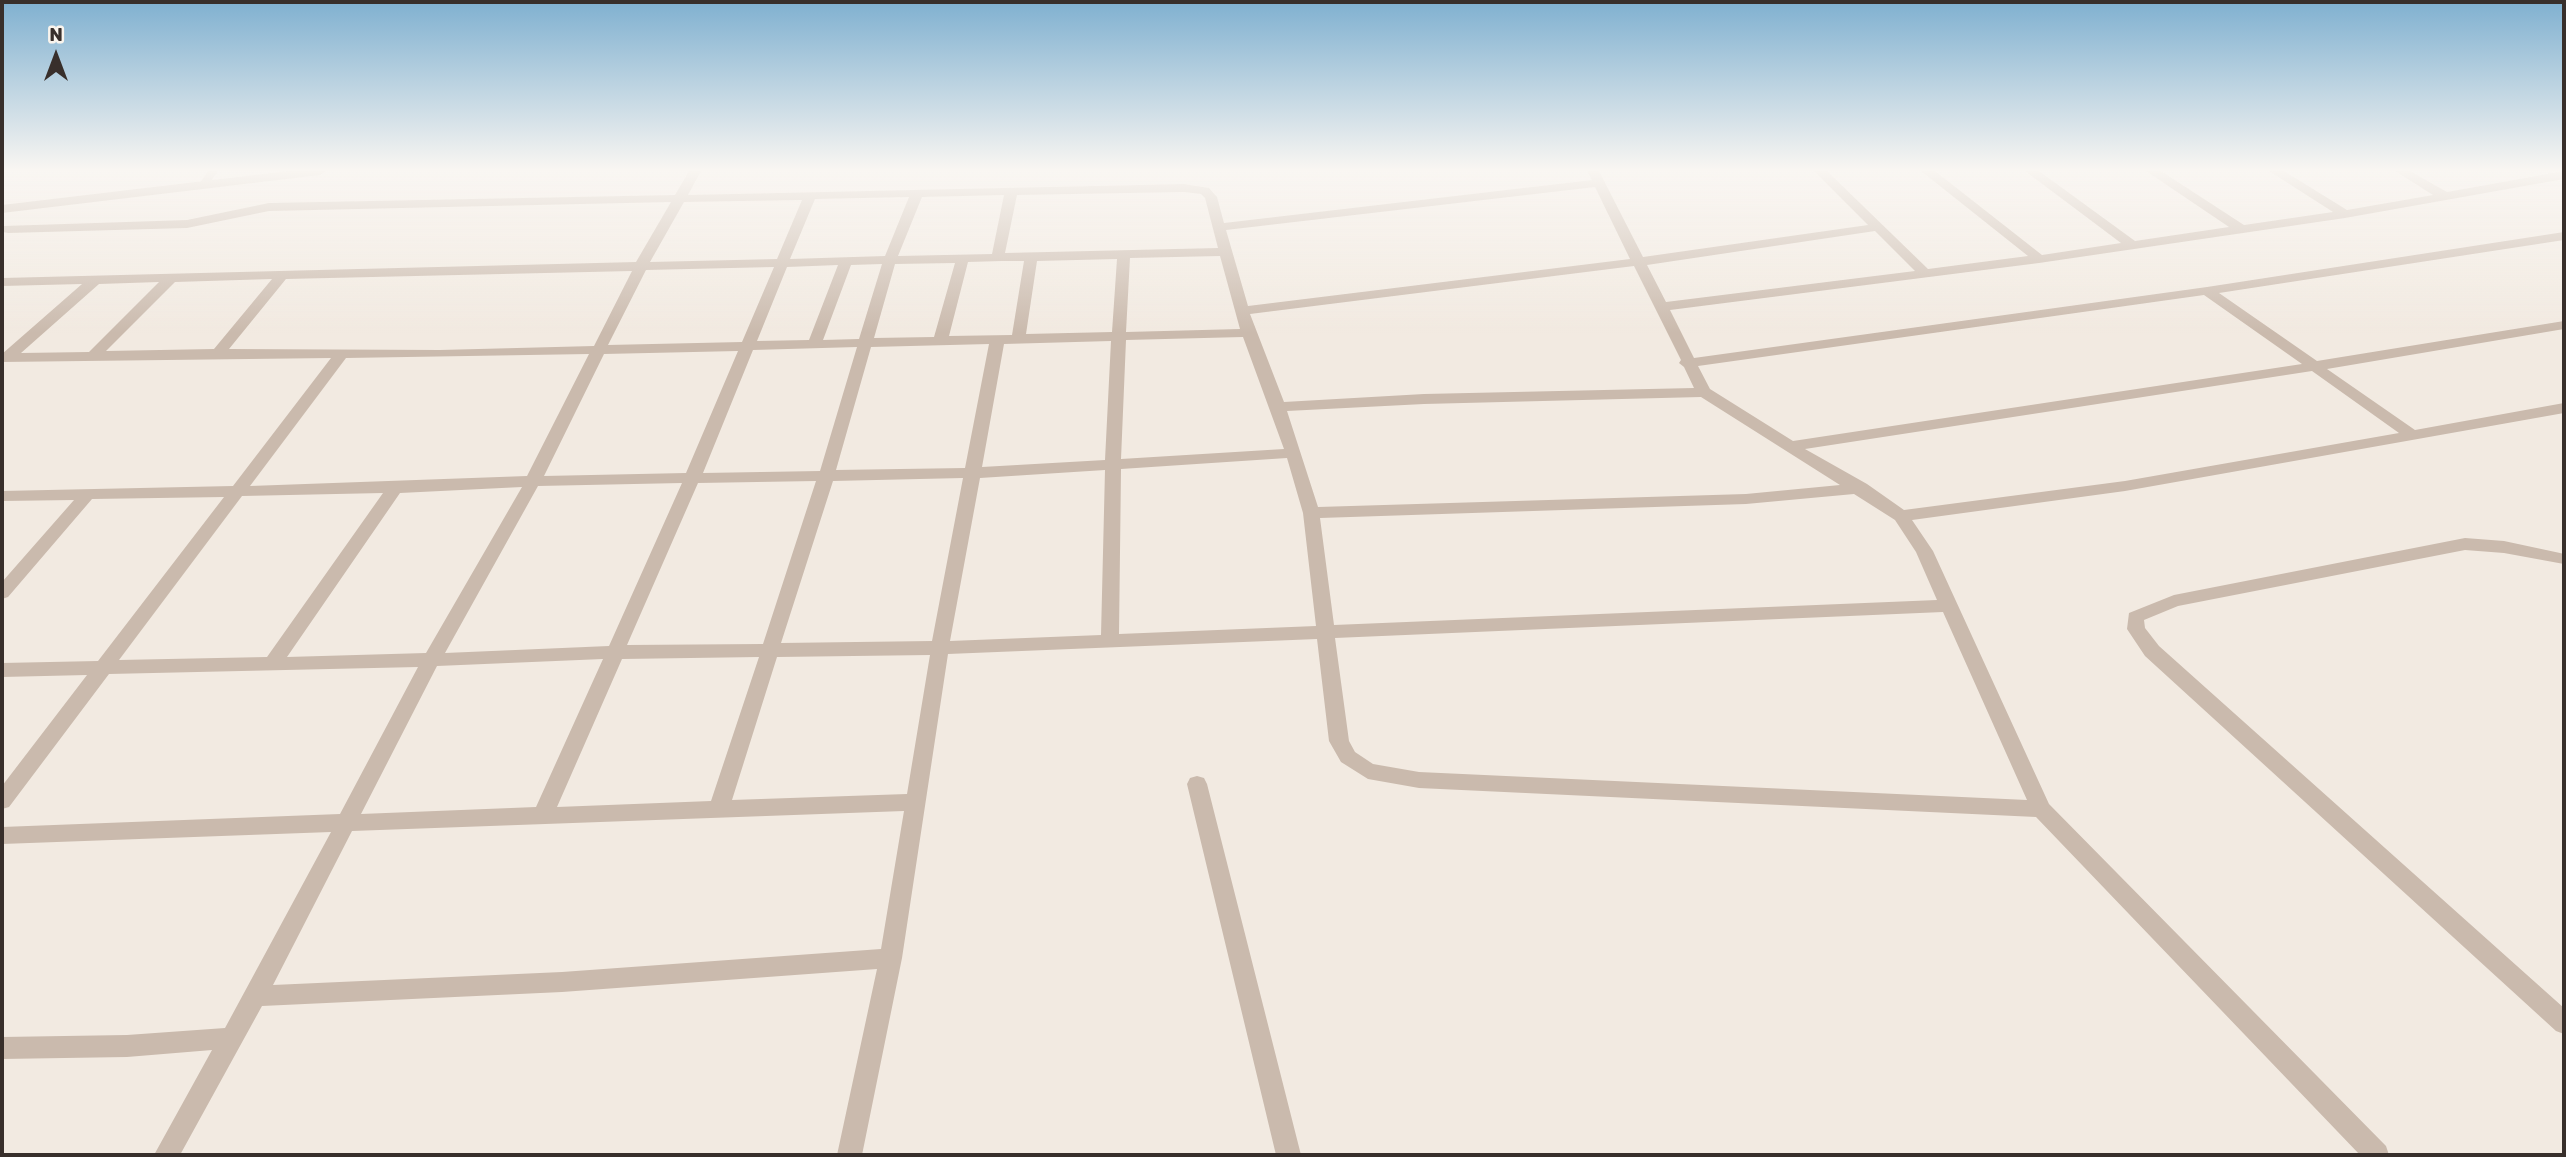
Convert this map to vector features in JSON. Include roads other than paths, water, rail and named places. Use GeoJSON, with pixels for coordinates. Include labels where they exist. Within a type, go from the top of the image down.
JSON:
{"type":"FeatureCollection","features":[{"type":"Feature","properties":{"kind":"street"},"geometry":{"type":"LineString","coordinates":[[5,233],[156,225]]}},
{"type":"Feature","properties":{"kind":"street"},"geometry":{"type":"LineString","coordinates":[[167,1155],[255,996],[432,659],[533,481],[597,349],[665,225]]}},
{"type":"Feature","properties":{"kind":"street"},"geometry":{"type":"LineString","coordinates":[[543,815],[692,479],[745,346],[798,225]]}},
{"type":"Feature","properties":{"kind":"street"},"geometry":{"type":"LineString","coordinates":[[719,808],[768,649],[826,477],[890,261],[905,225]]}},
{"type":"Feature","properties":{"kind":"street"},"geometry":{"type":"LineString","coordinates":[[997,259],[1004,225]]}},
{"type":"Feature","properties":{"kind":"street"},"geometry":{"type":"LineString","coordinates":[[1234,225],[1219,227],[1248,333],[1294,453],[1311,513],[1339,741],[1348,757],[1368,771],[1419,780],[1526,787],[2041,808]]}},
{"type":"Feature","properties":{"kind":"street"},"geometry":{"type":"LineString","coordinates":[[1619,225],[1686,363],[1704,393],[1861,488],[1901,516],[1924,551],[2041,808],[2377,1155]]}},
{"type":"Feature","properties":{"kind":"street"},"geometry":{"type":"LineString","coordinates":[[1996,225],[2039,259]]}},
{"type":"Feature","properties":{"kind":"street"},"geometry":{"type":"LineString","coordinates":[[2105,225],[2132,245]]}},
{"type":"Feature","properties":{"kind":"street"},"geometry":{"type":"LineString","coordinates":[[2235,225],[2241,229]]}},
{"type":"Feature","properties":{"kind":"street"},"geometry":{"type":"LineString","coordinates":[[1659,307],[2039,259],[2269,225]]}},
{"type":"Feature","properties":{"kind":"street"},"geometry":{"type":"LineString","coordinates":[[1242,311],[1637,262],[1879,227],[1926,274]]}},
{"type":"Feature","properties":{"kind":"street"},"geometry":{"type":"LineString","coordinates":[[1686,363],[2207,291],[2564,236]]}},
{"type":"Feature","properties":{"kind":"street"},"geometry":{"type":"LineString","coordinates":[[2,282],[1225,252]]}},
{"type":"Feature","properties":{"kind":"street"},"geometry":{"type":"LineString","coordinates":[[1110,641],[1114,466],[1124,256]]}},
{"type":"Feature","properties":{"kind":"street"},"geometry":{"type":"LineString","coordinates":[[1018,340],[1031,258]]}},
{"type":"Feature","properties":{"kind":"street"},"geometry":{"type":"LineString","coordinates":[[940,342],[962,260]]}},
{"type":"Feature","properties":{"kind":"street"},"geometry":{"type":"LineString","coordinates":[[814,345],[846,262]]}},
{"type":"Feature","properties":{"kind":"street"},"geometry":{"type":"LineString","coordinates":[[218,353],[281,277]]}},
{"type":"Feature","properties":{"kind":"street"},"geometry":{"type":"LineString","coordinates":[[93,356],[170,279]]}},
{"type":"Feature","properties":{"kind":"street"},"geometry":{"type":"LineString","coordinates":[[4,358],[94,281]]}},
{"type":"Feature","properties":{"kind":"street"},"geometry":{"type":"LineString","coordinates":[[2207,291],[2414,436]]}},
{"type":"Feature","properties":{"kind":"street"},"geometry":{"type":"LineString","coordinates":[[1792,446],[2564,326]]}},
{"type":"Feature","properties":{"kind":"street"},"geometry":{"type":"LineString","coordinates":[[4,358],[218,353],[341,355],[1248,333]]}},
{"type":"Feature","properties":{"kind":"street"},"geometry":{"type":"LineString","coordinates":[[850,1155],[891,958],[940,648],[997,341]]}},
{"type":"Feature","properties":{"kind":"street"},"geometry":{"type":"LineString","coordinates":[[2,801],[341,355]]}},
{"type":"Feature","properties":{"kind":"street"},"geometry":{"type":"LineString","coordinates":[[1277,407],[1424,399],[1704,393]]}},
{"type":"Feature","properties":{"kind":"street"},"geometry":{"type":"LineString","coordinates":[[1901,516],[2125,486],[2564,408]]}},
{"type":"Feature","properties":{"kind":"street"},"geometry":{"type":"LineString","coordinates":[[2,496],[241,489],[396,488],[533,481],[972,473],[1294,453]]}},
{"type":"Feature","properties":{"kind":"street"},"geometry":{"type":"LineString","coordinates":[[273,662],[396,488]]}},
{"type":"Feature","properties":{"kind":"street"},"geometry":{"type":"LineString","coordinates":[[1311,513],[1746,499],[1861,488]]}},
{"type":"Feature","properties":{"kind":"street"},"geometry":{"type":"LineString","coordinates":[[2,593],[89,494]]}},
{"type":"Feature","properties":{"kind":"street"},"geometry":{"type":"LineString","coordinates":[[2560,559],[2504,547],[2465,544],[2174,601],[2135,617],[2136,629],[2152,651],[2564,1023]]}},
{"type":"Feature","properties":{"kind":"street"},"geometry":{"type":"LineString","coordinates":[[2,670],[617,652],[940,648],[1947,606]]}},
{"type":"Feature","properties":{"kind":"street"},"geometry":{"type":"LineString","coordinates":[[1197,784],[1290,1155]]}},
{"type":"Feature","properties":{"kind":"street"},"geometry":{"type":"LineString","coordinates":[[2,835],[916,802]]}},
{"type":"Feature","properties":{"kind":"street"},"geometry":{"type":"LineString","coordinates":[[255,996],[562,982],[891,958]]}},
{"type":"Feature","properties":{"kind":"street"},"geometry":{"type":"LineString","coordinates":[[2,1048],[127,1046],[232,1038]]}}]}
